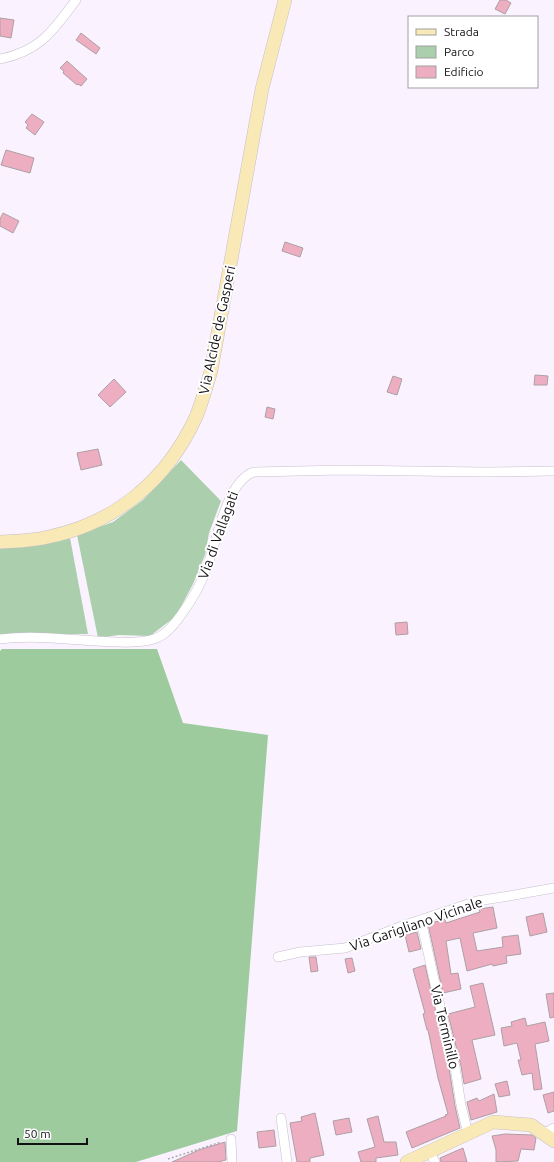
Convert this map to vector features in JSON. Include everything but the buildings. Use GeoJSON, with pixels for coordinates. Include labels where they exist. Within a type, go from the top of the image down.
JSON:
{"type":"FeatureCollection","features":[{"type":"Feature","properties":{"kind":"street"},"geometry":{"type":"LineString","coordinates":[[0,59],[25,51],[41,42],[76,0]]}},
{"type":"Feature","properties":{"kind":"street","name":"Via Alcide de Gasperi"},"geometry":{"type":"LineString","coordinates":[[0,542],[46,538],[79,529],[111,514],[136,496],[155,478],[172,458],[187,434],[196,416],[211,371],[262,89],[285,0]]}},
{"type":"Feature","properties":{"kind":"street","name":"Via di Vallagati"},"geometry":{"type":"LineString","coordinates":[[0,639],[41,638],[115,642],[148,640],[164,634],[178,620],[198,589],[208,566],[230,496],[239,483],[251,473],[260,471],[327,470],[484,472],[554,471]]}},
{"type":"Feature","properties":{"kind":"street","name":"Via Garigliano Vicinale"},"geometry":{"type":"LineString","coordinates":[[278,957],[300,952],[345,948],[477,901],[554,888]]}},
{"type":"Feature","properties":{"kind":"street","name":"Via Terminillo"},"geometry":{"type":"LineString","coordinates":[[421,920],[455,1067],[461,1105],[468,1134]]}},
{"type":"Feature","properties":{"kind":"street"},"geometry":{"type":"LineString","coordinates":[[282,1118],[287,1162]]}},
{"type":"Feature","properties":{"kind":"street"},"geometry":{"type":"LineString","coordinates":[[407,1162],[432,1157],[468,1134],[493,1122],[531,1125],[550,1134]]}},
{"type":"Feature","properties":{"kind":"street"},"geometry":{"type":"LineString","coordinates":[[231,1139],[232,1162]]}},
{"type":"Feature","properties":{"kind":"path"},"geometry":{"type":"LineString","coordinates":[[168,1159],[231,1139]]}},
{"type":"Feature","properties":{"kind":"green space"},"geometry":{"type":"Polygon","coordinates":[[[181,460],[221,501],[209,533],[205,555],[193,584],[176,616],[150,636],[119,635],[98,638],[77,535],[113,522],[143,500],[181,460]]]}},
{"type":"Feature","properties":{"kind":"green space"},"geometry":{"type":"Polygon","coordinates":[[[70,538],[88,634],[0,635],[0,549],[70,538]]]}},
{"type":"Feature","properties":{"kind":"green space"},"geometry":{"type":"Polygon","coordinates":[[[2,649],[157,649],[183,723],[268,735],[237,1131],[136,1162],[0,1162],[0,651],[2,649]]]}}]}
